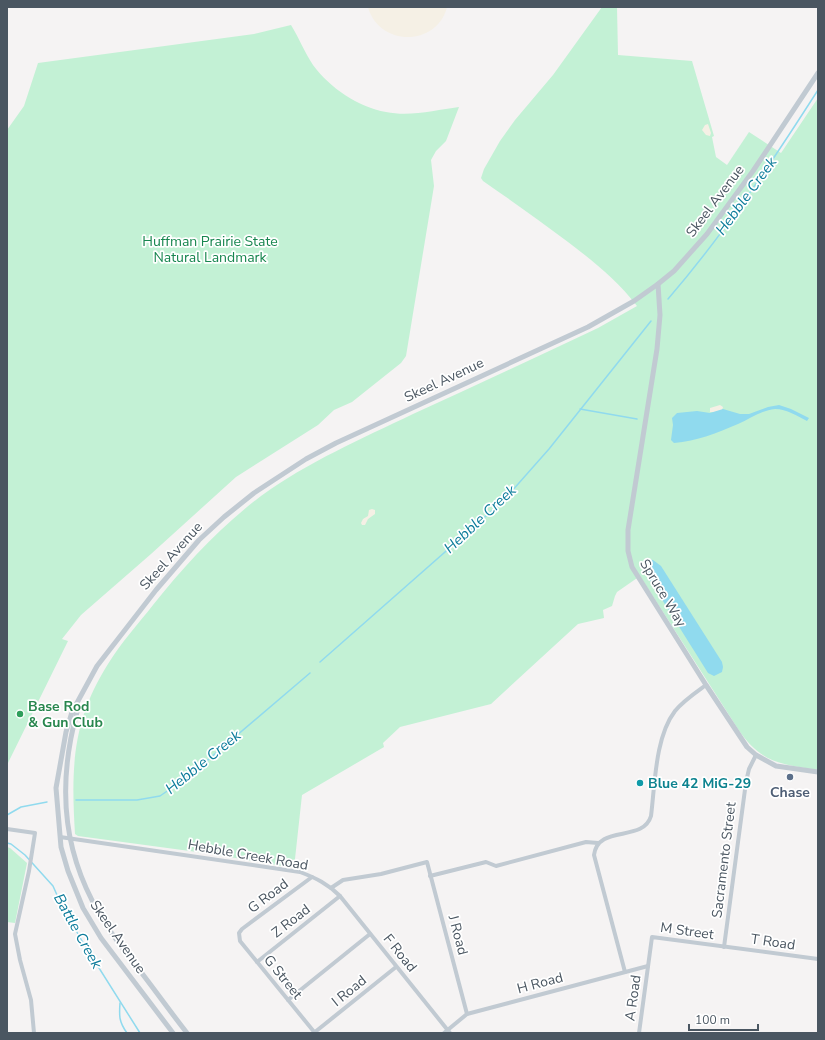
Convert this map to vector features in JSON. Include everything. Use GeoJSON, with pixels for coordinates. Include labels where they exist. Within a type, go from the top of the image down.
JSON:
{"type":"FeatureCollection","features":[{"type":"Feature","properties":{"kind":"street","name":"Skeel Avenue"},"geometry":{"type":"LineString","coordinates":[[173,1033],[101,938],[87,916],[78,898],[61,846],[56,788],[66,732],[72,712],[97,666],[156,590],[199,540],[224,517],[254,493],[306,458],[588,327],[634,301],[658,284],[698,246],[753,171],[818,73]]}},
{"type":"Feature","properties":{"kind":"street","name":"Spruce Way"},"geometry":{"type":"LineString","coordinates":[[658,284],[660,315],[659,332],[628,530],[628,551],[632,567],[747,747],[756,755],[776,766],[818,772]]}},
{"type":"Feature","properties":{"kind":"street"},"geometry":{"type":"LineString","coordinates":[[625,972],[594,855],[595,849],[598,843],[603,839],[641,829],[649,822],[662,736],[668,722],[683,702],[706,685]]}},
{"type":"Feature","properties":{"kind":"street","name":"Skeel Avenue"},"geometry":{"type":"LineString","coordinates":[[76,706],[77,712],[69,745],[65,797],[70,838],[75,859],[89,894],[102,919],[187,1033]]}},
{"type":"Feature","properties":{"kind":"street","name":"Sacramento Street"},"geometry":{"type":"LineString","coordinates":[[724,947],[746,782],[749,769],[756,755]]}},
{"type":"Feature","properties":{"kind":"street"},"geometry":{"type":"LineString","coordinates":[[7,829],[35,833],[31,862],[15,934],[20,960],[31,1000],[34,1033]]}},
{"type":"Feature","properties":{"kind":"street","name":"Hebble Creek Road"},"geometry":{"type":"LineString","coordinates":[[60,837],[300,872],[332,888]]}},
{"type":"Feature","properties":{"kind":"street"},"geometry":{"type":"LineString","coordinates":[[430,876],[486,862],[496,866],[586,842],[598,843]]}},
{"type":"Feature","properties":{"kind":"street","name":"J Road"},"geometry":{"type":"LineString","coordinates":[[332,888],[343,880],[380,874],[427,862],[467,1014]]}},
{"type":"Feature","properties":{"kind":"street","name":"G Road"},"geometry":{"type":"LineString","coordinates":[[239,933],[242,929],[312,877]]}},
{"type":"Feature","properties":{"kind":"street","name":"F Road"},"geometry":{"type":"LineString","coordinates":[[332,888],[340,896],[447,1032]]}},
{"type":"Feature","properties":{"kind":"street","name":"Z Road"},"geometry":{"type":"LineString","coordinates":[[257,962],[340,896]]}},
{"type":"Feature","properties":{"kind":"street","name":"G Street"},"geometry":{"type":"LineString","coordinates":[[239,933],[240,941],[315,1033]]}},
{"type":"Feature","properties":{"kind":"street"},"geometry":{"type":"LineString","coordinates":[[288,1000],[370,934]]}},
{"type":"Feature","properties":{"kind":"street","name":"M Street"},"geometry":{"type":"LineString","coordinates":[[648,966],[652,937],[724,947]]}},
{"type":"Feature","properties":{"kind":"street","name":"T Road"},"geometry":{"type":"LineString","coordinates":[[724,947],[818,959]]}},
{"type":"Feature","properties":{"kind":"street","name":"H Road"},"geometry":{"type":"LineString","coordinates":[[447,1032],[467,1014],[648,966]]}},
{"type":"Feature","properties":{"kind":"street","name":"A Road"},"geometry":{"type":"LineString","coordinates":[[639,1033],[648,966]]}},
{"type":"Feature","properties":{"kind":"street","name":"I Road"},"geometry":{"type":"LineString","coordinates":[[315,1033],[396,967]]}},
{"type":"Feature","properties":{"kind":"green space"},"geometry":{"type":"Polygon","coordinates":[[[602,7],[617,7],[618,55],[692,61],[714,136],[712,137],[716,157],[727,165],[749,132],[781,153],[818,98],[818,770],[793,766],[772,760],[755,749],[746,740],[640,576],[617,592],[612,606],[603,610],[604,618],[578,624],[491,704],[400,727],[383,743],[384,747],[302,795],[294,868],[212,854],[78,836],[75,834],[73,788],[76,746],[87,705],[96,685],[113,656],[165,590],[231,520],[261,496],[297,472],[354,442],[598,328],[637,306],[613,279],[596,264],[547,226],[483,181],[481,178],[484,169],[500,141],[515,120],[553,75],[602,7]]]}},
{"type":"Feature","properties":{"kind":"green space","name":"Huffman Prairie State Natural Landmark"},"geometry":{"type":"Polygon","coordinates":[[[291,25],[313,65],[320,73],[336,89],[365,106],[386,112],[404,114],[459,107],[446,141],[436,151],[431,160],[434,186],[406,356],[401,363],[352,402],[334,410],[318,425],[236,477],[81,615],[62,639],[68,641],[7,765],[7,130],[24,106],[38,63],[254,34],[291,25]]]}},
{"type":"Feature","properties":{"kind":"green space"},"geometry":{"type":"Polygon","coordinates":[[[7,847],[27,863],[15,923],[7,922],[7,847]]]}},
{"type":"Feature","properties":{"kind":"sand"},"geometry":{"type":"Polygon","coordinates":[[[368,7],[447,7],[441,20],[432,30],[421,35],[408,37],[395,35],[384,30],[374,20],[368,7]]]}},
{"type":"Feature","properties":{"kind":"sand"},"geometry":{"type":"Polygon","coordinates":[[[708,124],[711,133],[710,136],[706,135],[702,130],[705,125],[708,124]]]}},
{"type":"Feature","properties":{"kind":"sand"},"geometry":{"type":"Polygon","coordinates":[[[720,405],[723,407],[722,410],[710,412],[710,408],[720,405]]]}},
{"type":"Feature","properties":{"kind":"sand"},"geometry":{"type":"Polygon","coordinates":[[[369,510],[375,510],[375,514],[368,519],[365,525],[362,525],[361,523],[363,519],[368,516],[369,510]]]}},
{"type":"Feature","properties":{"kind":"water"},"geometry":{"type":"Polygon","coordinates":[[[779,405],[809,418],[807,421],[784,410],[775,409],[761,413],[743,422],[707,436],[674,443],[671,440],[673,425],[672,418],[677,413],[697,411],[710,413],[723,409],[740,414],[749,414],[768,407],[779,405]]]}},
{"type":"Feature","properties":{"kind":"water"},"geometry":{"type":"Polygon","coordinates":[[[644,560],[653,560],[661,566],[722,662],[722,672],[714,676],[708,673],[646,574],[643,564],[644,560]]]}},
{"type":"Feature","properties":{"kind":"waterway","name":"Hebble Creek"},"geometry":{"type":"LineString","coordinates":[[668,299],[709,249],[747,197],[818,90]]}},
{"type":"Feature","properties":{"kind":"waterway","name":"Hebble Creek"},"geometry":{"type":"LineString","coordinates":[[320,662],[503,501],[549,449],[651,321]]}},
{"type":"Feature","properties":{"kind":"waterway"},"geometry":{"type":"LineString","coordinates":[[580,409],[637,419]]}},
{"type":"Feature","properties":{"kind":"waterway","name":"Hebble Creek"},"geometry":{"type":"LineString","coordinates":[[76,800],[137,800],[160,796],[189,776],[310,673]]}},
{"type":"Feature","properties":{"kind":"waterway","name":"Hebble Creek"},"geometry":{"type":"LineString","coordinates":[[7,815],[21,807],[47,802]]}},
{"type":"Feature","properties":{"kind":"waterway","name":"Battle Creek"},"geometry":{"type":"LineString","coordinates":[[7,843],[11,844],[25,855],[53,886],[61,904],[82,941],[140,1033]]}},
{"type":"Feature","properties":{"kind":"waterway","name":"Battle Creek"},"geometry":{"type":"LineString","coordinates":[[120,1003],[120,1019],[122,1026],[127,1033]]}},
{"type":"Feature","properties":{"kind":"place","name":"Base Rod & Gun Club"},"geometry":{"type":"Point","coordinates":[20,714]}},
{"type":"Feature","properties":{"kind":"place","name":"Chase"},"geometry":{"type":"Point","coordinates":[790,777]}},
{"type":"Feature","properties":{"kind":"place","name":"Blue 42 MiG-29"},"geometry":{"type":"Point","coordinates":[640,783]}}]}
